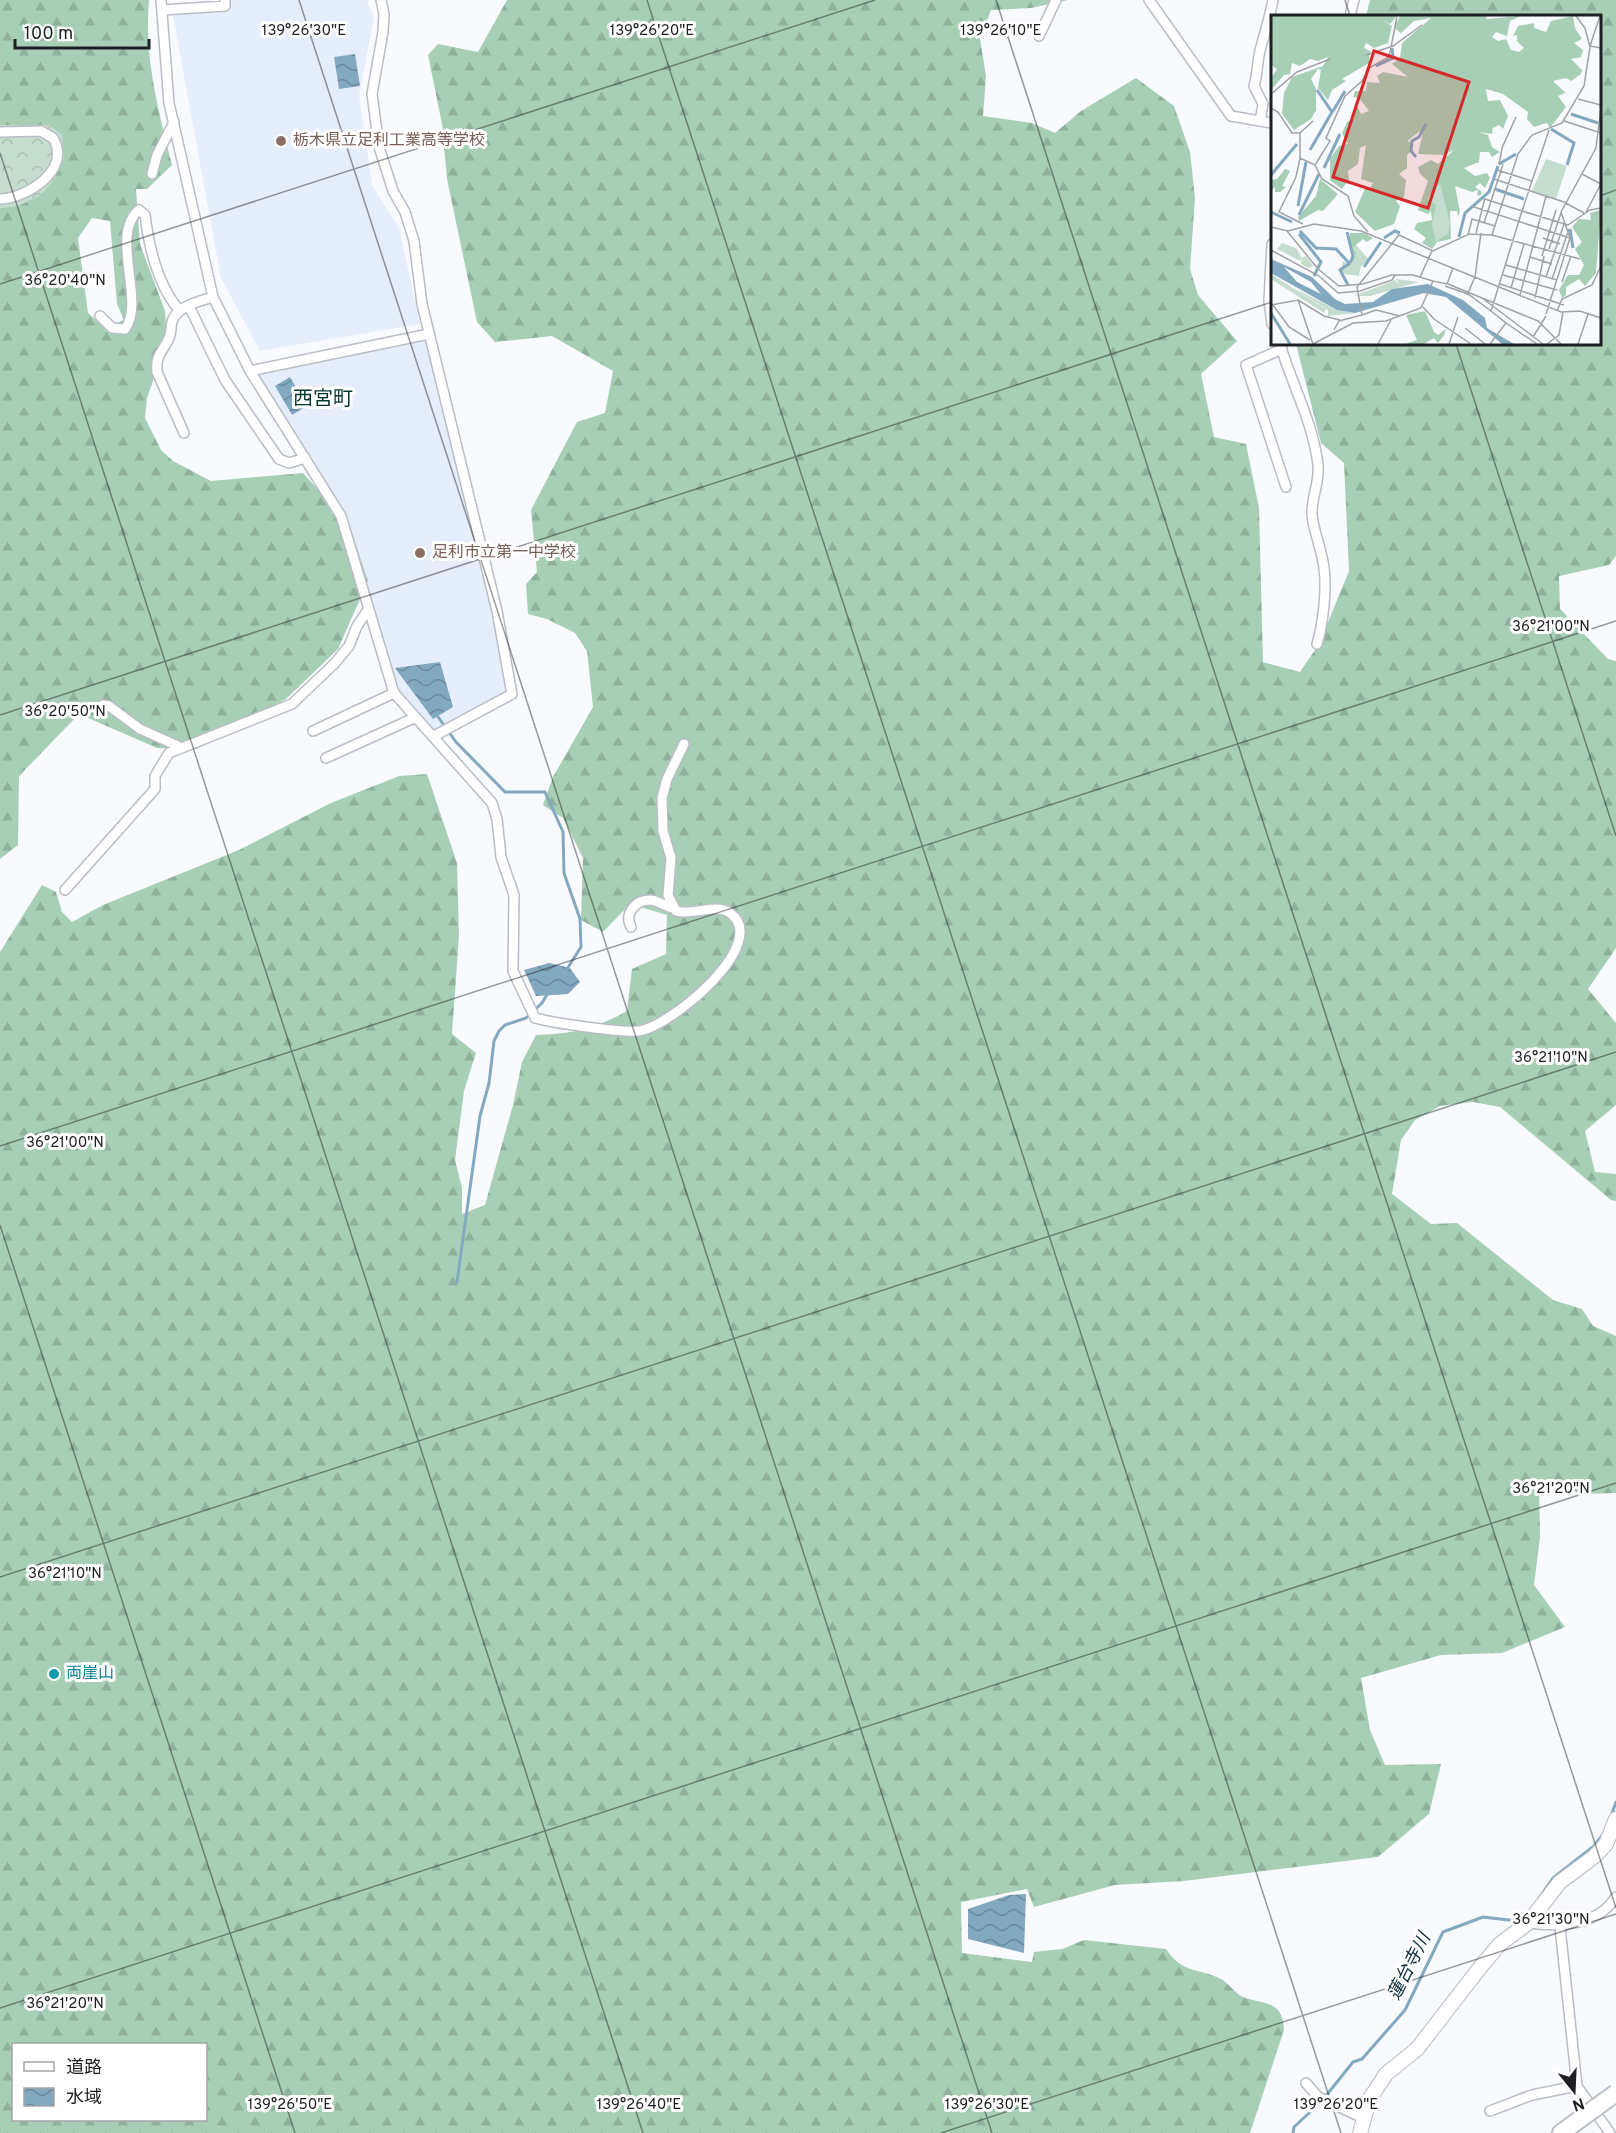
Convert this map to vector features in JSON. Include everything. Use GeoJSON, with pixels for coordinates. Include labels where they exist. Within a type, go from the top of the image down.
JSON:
{"type":"FeatureCollection","features":[{"type":"Feature","properties":{"kind":"highway"},"geometry":{"type":"LineString","coordinates":[[1561,2133],[1616,2093]]}},
{"type":"Feature","properties":{"kind":"street"},"geometry":{"type":"LineString","coordinates":[[225,0],[225,6],[162,5],[169,103],[213,297],[250,371],[341,516],[394,693],[492,803],[497,819],[501,857],[514,895],[513,971],[535,1018],[639,1031],[690,1002],[722,970],[736,951],[740,930],[735,918],[723,909],[683,913],[653,900],[642,902],[628,915],[631,927]]}},
{"type":"Feature","properties":{"kind":"street"},"geometry":{"type":"LineString","coordinates":[[381,0],[384,14],[372,94],[379,147],[393,192],[405,212],[414,241],[422,304],[497,611],[512,694],[434,736]]}},
{"type":"Feature","properties":{"kind":"street"},"geometry":{"type":"LineString","coordinates":[[1039,36],[1056,0]]}},
{"type":"Feature","properties":{"kind":"street"},"geometry":{"type":"LineString","coordinates":[[1149,0],[1231,116],[1271,123]]}},
{"type":"Feature","properties":{"kind":"street"},"geometry":{"type":"LineString","coordinates":[[1260,121],[1263,104],[1254,86],[1260,66],[1260,48],[1266,37],[1273,0]]}},
{"type":"Feature","properties":{"kind":"street"},"geometry":{"type":"LineString","coordinates":[[1350,15],[1354,0]]}},
{"type":"Feature","properties":{"kind":"street"},"geometry":{"type":"LineString","coordinates":[[152,174],[157,155],[174,122]]}},
{"type":"Feature","properties":{"kind":"street"},"geometry":{"type":"LineString","coordinates":[[0,132],[41,131],[53,138],[57,151],[52,170],[40,183],[28,192],[0,199]]}},
{"type":"Feature","properties":{"kind":"street"},"geometry":{"type":"LineString","coordinates":[[100,316],[112,328],[125,329],[130,322],[132,310],[127,244],[135,214],[140,210],[145,214],[149,246],[158,270],[172,302],[179,310]]}},
{"type":"Feature","properties":{"kind":"street"},"geometry":{"type":"LineString","coordinates":[[1271,263],[1269,301],[1271,316]]}},
{"type":"Feature","properties":{"kind":"street"},"geometry":{"type":"LineString","coordinates":[[184,433],[157,372],[156,361],[158,353],[170,336],[173,319],[179,310],[213,297]]}},
{"type":"Feature","properties":{"kind":"street"},"geometry":{"type":"LineString","coordinates":[[189,306],[225,380],[279,459],[289,463],[305,458]]}},
{"type":"Feature","properties":{"kind":"street"},"geometry":{"type":"LineString","coordinates":[[250,371],[429,334]]}},
{"type":"Feature","properties":{"kind":"street"},"geometry":{"type":"LineString","coordinates":[[1286,487],[1246,365],[1281,346],[1293,385],[1306,410],[1318,463],[1319,476],[1312,517],[1324,568],[1325,599],[1317,645]]}},
{"type":"Feature","properties":{"kind":"street"},"geometry":{"type":"LineString","coordinates":[[65,890],[155,789],[155,776],[159,765],[169,753],[292,704],[349,646],[357,626],[368,610]]}},
{"type":"Feature","properties":{"kind":"street"},"geometry":{"type":"LineString","coordinates":[[313,732],[394,693]]}},
{"type":"Feature","properties":{"kind":"street"},"geometry":{"type":"LineString","coordinates":[[103,705],[110,706],[140,729],[180,747]]}},
{"type":"Feature","properties":{"kind":"street"},"geometry":{"type":"LineString","coordinates":[[326,758],[414,718]]}},
{"type":"Feature","properties":{"kind":"street"},"geometry":{"type":"LineString","coordinates":[[674,908],[668,895],[671,858],[663,831],[662,798],[667,779],[684,744]]}},
{"type":"Feature","properties":{"kind":"street"},"geometry":{"type":"LineString","coordinates":[[1360,2133],[1369,2100],[1386,2074],[1417,2049],[1500,1944],[1528,1923],[1560,1882],[1595,1856],[1606,1844],[1616,1819]]}},
{"type":"Feature","properties":{"kind":"street"},"geometry":{"type":"LineString","coordinates":[[1528,1923],[1560,1927],[1580,1923],[1604,1909],[1616,1897]]}},
{"type":"Feature","properties":{"kind":"street"},"geometry":{"type":"LineString","coordinates":[[1560,1927],[1577,2086],[1610,2133]]}},
{"type":"Feature","properties":{"kind":"street"},"geometry":{"type":"LineString","coordinates":[[1306,2083],[1318,2097],[1363,2118]]}},
{"type":"Feature","properties":{"kind":"street"},"geometry":{"type":"LineString","coordinates":[[1490,2111],[1532,2095],[1577,2086]]}},
{"type":"Feature","properties":{"kind":"shaded area","name":"栃木県立足利工業高等学校"},"geometry":{"type":"Polygon","coordinates":[[[235,0],[367,0],[374,18],[359,96],[372,185],[399,228],[420,324],[260,351],[221,278],[173,16],[235,0]]]}},
{"type":"Feature","properties":{"kind":"shaded area","name":"足利市立第一中学校"},"geometry":{"type":"Polygon","coordinates":[[[429,334],[512,694],[434,736],[394,693],[368,610],[368,581],[341,516],[250,371],[429,334]]]}},
{"type":"Feature","properties":{"kind":"green space"},"geometry":{"type":"Polygon","coordinates":[[[0,0],[149,0],[150,62],[172,165],[147,189],[136,189],[140,244],[165,311],[167,341],[147,398],[145,418],[161,450],[173,461],[211,481],[303,473],[340,514],[352,533],[368,581],[338,649],[286,699],[197,749],[157,748],[79,714],[19,776],[18,845],[0,859],[0,0]],[[92,218],[78,238],[88,313],[106,328],[124,320],[117,304],[110,221],[92,218]]]}},
{"type":"Feature","properties":{"kind":"green space"},"geometry":{"type":"Polygon","coordinates":[[[507,0],[1068,0],[1031,8],[991,10],[980,39],[986,76],[983,116],[1032,123],[1055,133],[1081,111],[1136,78],[1174,106],[1190,152],[1195,198],[1190,269],[1198,295],[1237,341],[1201,374],[1214,437],[1246,444],[1259,508],[1263,662],[1300,672],[1319,644],[1349,571],[1344,463],[1321,443],[1296,345],[1601,345],[1601,15],[1366,15],[1370,0],[1616,0],[1616,556],[1609,565],[1559,576],[1560,609],[1608,659],[1616,661],[1616,948],[1588,989],[1616,1023],[1616,1105],[1585,1131],[1595,1172],[1616,1174],[1616,1201],[1611,1200],[1500,1107],[1473,1102],[1440,1106],[1415,1120],[1401,1140],[1392,1194],[1431,1224],[1457,1223],[1553,1300],[1582,1309],[1593,1326],[1616,1336],[1616,1493],[1584,1494],[1539,1481],[1540,1537],[1534,1585],[1565,1627],[1502,1653],[1441,1655],[1361,1678],[1370,1730],[1385,1765],[1441,1764],[1429,1814],[1378,1857],[1184,1881],[1115,1885],[1034,1907],[1027,1889],[961,1902],[962,1953],[1032,1962],[1034,1952],[1062,1949],[1084,1940],[1166,1949],[1185,1967],[1221,1979],[1243,1997],[1276,2008],[1283,2020],[1284,2030],[1250,2133],[0,2133],[0,952],[42,885],[56,892],[62,912],[72,922],[103,905],[239,850],[331,803],[399,776],[427,774],[457,863],[459,936],[452,1034],[476,1053],[464,1091],[455,1160],[462,1188],[462,1214],[485,1205],[513,1105],[522,1062],[536,1035],[583,1029],[627,1011],[632,969],[666,954],[667,915],[630,904],[603,932],[581,920],[583,858],[563,818],[543,805],[553,777],[593,707],[587,651],[575,633],[547,619],[528,614],[526,584],[537,572],[531,510],[577,422],[605,413],[613,371],[552,336],[495,342],[477,322],[447,179],[442,124],[428,55],[438,44],[478,52],[507,0]]]}},
{"type":"Feature","properties":{"kind":"green space"},"geometry":{"type":"Polygon","coordinates":[[[0,125],[49,125],[62,135],[64,159],[54,180],[40,196],[18,206],[0,208],[0,125]]]}},
{"type":"Feature","properties":{"kind":"water"},"geometry":{"type":"Polygon","coordinates":[[[355,54],[360,86],[339,89],[334,57],[355,54]]]}},
{"type":"Feature","properties":{"kind":"water"},"geometry":{"type":"Polygon","coordinates":[[[290,377],[307,406],[292,415],[275,386],[290,377]]]}},
{"type":"Feature","properties":{"kind":"water"},"geometry":{"type":"Polygon","coordinates":[[[440,662],[453,707],[433,719],[395,668],[440,662]]]}},
{"type":"Feature","properties":{"kind":"water"},"geometry":{"type":"Polygon","coordinates":[[[549,963],[570,968],[580,982],[568,994],[536,996],[524,970],[549,963]]]}},
{"type":"Feature","properties":{"kind":"water"},"geometry":{"type":"Polygon","coordinates":[[[1026,1894],[1024,1953],[968,1939],[968,1909],[1009,1895],[1026,1894]]]}},
{"type":"Feature","properties":{"kind":"waterway"},"geometry":{"type":"LineString","coordinates":[[436,714],[456,742],[505,792],[545,792],[563,832],[564,873],[580,919],[581,947],[567,969]]}},
{"type":"Feature","properties":{"kind":"waterway"},"geometry":{"type":"LineString","coordinates":[[457,1282],[480,1116],[489,1083],[494,1041],[505,1025],[526,1018],[542,1003],[548,993]]}},
{"type":"Feature","properties":{"kind":"waterway","name":"蓮台寺川"},"geometry":{"type":"LineString","coordinates":[[1611,1816],[1616,1802]]}},
{"type":"Feature","properties":{"kind":"waterway","name":"蓮台寺川"},"geometry":{"type":"LineString","coordinates":[[1539,1898],[1553,1878],[1594,1846],[1604,1833]]}},
{"type":"Feature","properties":{"kind":"waterway","name":"蓮台寺川"},"geometry":{"type":"LineString","coordinates":[[1325,2097],[1353,2062],[1362,2059],[1405,2010],[1443,1932],[1483,1917],[1517,1921],[1528,1913]]}},
{"type":"Feature","properties":{"kind":"waterway","name":"蓮台寺川"},"geometry":{"type":"LineString","coordinates":[[1293,2133],[1294,2127],[1321,2102]]}},
{"type":"Feature","properties":{"kind":"place","name":"栃木県立足利工業高等学校"},"geometry":{"type":"Point","coordinates":[281,141]}},
{"type":"Feature","properties":{"kind":"place","name":"足利市立第一中学校"},"geometry":{"type":"Point","coordinates":[420,553]}},
{"type":"Feature","properties":{"kind":"place","name":"両崖山"},"geometry":{"type":"Point","coordinates":[54,1674]}},
{"type":"Feature","properties":{"kind":"district","name":"西宮町"},"geometry":{"type":"Point","coordinates":[323,400]}}]}
